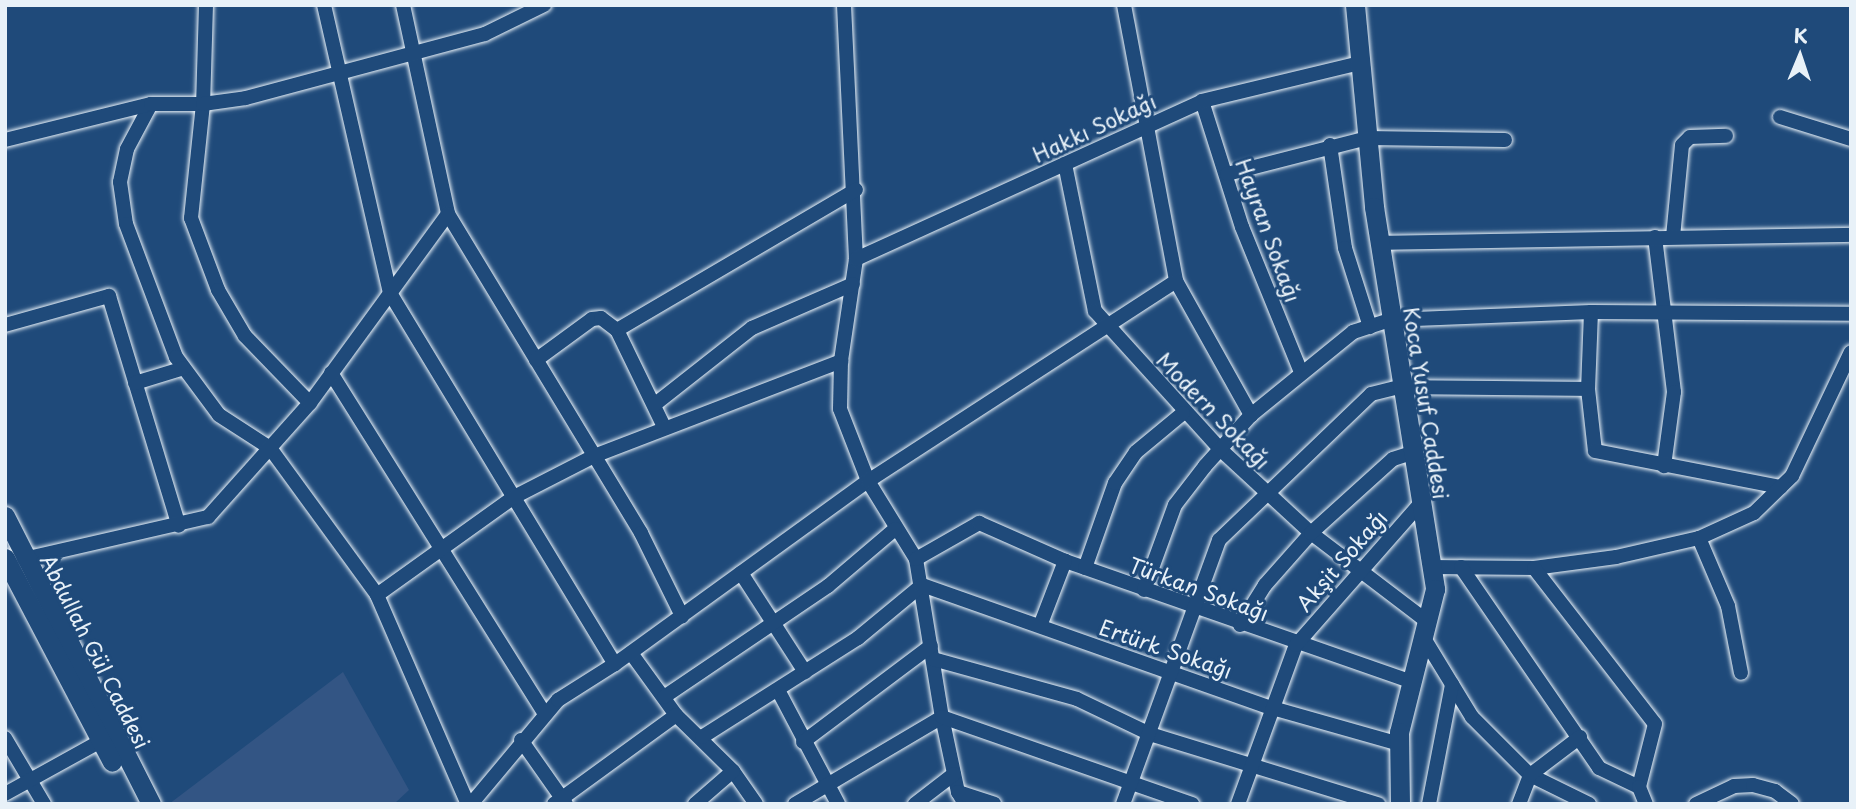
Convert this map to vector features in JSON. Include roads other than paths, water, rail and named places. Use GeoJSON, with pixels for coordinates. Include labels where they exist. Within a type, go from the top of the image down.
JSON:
{"type":"FeatureCollection","features":[{"type":"Feature","properties":{"kind":"street"},"geometry":{"type":"LineString","coordinates":[[206,5],[203,104],[191,218],[218,290],[245,336],[310,402]]}},
{"type":"Feature","properties":{"kind":"street"},"geometry":{"type":"LineString","coordinates":[[324,5],[390,293],[615,664]]}},
{"type":"Feature","properties":{"kind":"street"},"geometry":{"type":"LineString","coordinates":[[403,5],[416,54],[448,214],[641,533],[682,616]]}},
{"type":"Feature","properties":{"kind":"street"},"geometry":{"type":"LineString","coordinates":[[5,140],[151,104],[203,104],[338,74],[485,34],[544,5]]}},
{"type":"Feature","properties":{"kind":"street"},"geometry":{"type":"LineString","coordinates":[[844,5],[846,93],[856,190],[856,259],[841,362],[840,409],[868,481],[895,529],[916,559],[942,718],[961,798],[994,804]]}},
{"type":"Feature","properties":{"kind":"street"},"geometry":{"type":"LineString","coordinates":[[1124,5],[1176,281],[1251,415]]}},
{"type":"Feature","properties":{"kind":"street","name":"Koca Yusuf Caddesi"},"geometry":{"type":"LineString","coordinates":[[1354,5],[1367,138],[1390,320],[1435,589],[1427,632],[1409,681],[1399,744],[1400,804]]}},
{"type":"Feature","properties":{"kind":"street","name":"Hakkı Sokağı"},"geometry":{"type":"LineString","coordinates":[[856,259],[1202,101],[1360,63]]}},
{"type":"Feature","properties":{"kind":"street","name":"Hayran Sokağı"},"geometry":{"type":"LineString","coordinates":[[1202,101],[1227,174],[1241,228],[1301,372]]}},
{"type":"Feature","properties":{"kind":"street"},"geometry":{"type":"LineString","coordinates":[[151,104],[127,149],[120,182],[125,224],[184,368],[219,415],[270,448],[377,595],[469,804],[544,712],[631,653],[868,481],[1176,281]]}},
{"type":"Feature","properties":{"kind":"street"},"geometry":{"type":"LineString","coordinates":[[1780,117],[1851,139]]}},
{"type":"Feature","properties":{"kind":"street"},"geometry":{"type":"LineString","coordinates":[[1673,237],[1682,145],[1690,137],[1726,136]]}},
{"type":"Feature","properties":{"kind":"street"},"geometry":{"type":"LineString","coordinates":[[1227,174],[1330,145],[1367,138],[1505,140]]}},
{"type":"Feature","properties":{"kind":"street"},"geometry":{"type":"LineString","coordinates":[[1330,145],[1345,248],[1370,327]]}},
{"type":"Feature","properties":{"kind":"street","name":"Modern Sokağı"},"geometry":{"type":"LineString","coordinates":[[1065,164],[1095,311],[1183,413],[1220,449],[1311,533],[1427,632]]}},
{"type":"Feature","properties":{"kind":"street"},"geometry":{"type":"LineString","coordinates":[[617,330],[856,190]]}},
{"type":"Feature","properties":{"kind":"street"},"geometry":{"type":"LineString","coordinates":[[14,559],[179,526],[208,517],[310,402],[448,214]]}},
{"type":"Feature","properties":{"kind":"street"},"geometry":{"type":"LineString","coordinates":[[1380,243],[1851,235]]}},
{"type":"Feature","properties":{"kind":"street"},"geometry":{"type":"LineString","coordinates":[[1655,237],[1674,393],[1664,466]]}},
{"type":"Feature","properties":{"kind":"street"},"geometry":{"type":"LineString","coordinates":[[654,405],[752,328],[853,284]]}},
{"type":"Feature","properties":{"kind":"street"},"geometry":{"type":"LineString","coordinates":[[5,325],[109,296],[179,526]]}},
{"type":"Feature","properties":{"kind":"street"},"geometry":{"type":"LineString","coordinates":[[1591,312],[1588,389],[1595,451],[1781,487]]}},
{"type":"Feature","properties":{"kind":"street"},"geometry":{"type":"LineString","coordinates":[[1144,590],[1175,505],[1220,449],[1251,415],[1353,332],[1390,320],[1591,312],[1851,314]]}},
{"type":"Feature","properties":{"kind":"street"},"geometry":{"type":"LineString","coordinates":[[536,360],[592,319],[601,318],[617,330],[664,427]]}},
{"type":"Feature","properties":{"kind":"street"},"geometry":{"type":"LineString","coordinates":[[1431,567],[1534,568],[1616,557],[1699,538],[1754,513],[1792,476],[1851,352]]}},
{"type":"Feature","properties":{"kind":"street"},"geometry":{"type":"LineString","coordinates":[[377,595],[514,498],[594,456],[664,427],[841,362]]}},
{"type":"Feature","properties":{"kind":"street"},"geometry":{"type":"LineString","coordinates":[[135,383],[184,368]]}},
{"type":"Feature","properties":{"kind":"street"},"geometry":{"type":"LineString","coordinates":[[331,373],[544,712]]}},
{"type":"Feature","properties":{"kind":"street"},"geometry":{"type":"LineString","coordinates":[[1124,804],[1174,673],[1219,540],[1371,394],[1400,387],[1588,389]]}},
{"type":"Feature","properties":{"kind":"street"},"geometry":{"type":"LineString","coordinates":[[1085,568],[1115,483],[1136,452],[1183,413]]}},
{"type":"Feature","properties":{"kind":"street"},"geometry":{"type":"LineString","coordinates":[[1240,625],[1265,585],[1311,533],[1393,459],[1412,453]]}},
{"type":"Feature","properties":{"kind":"street","name":"Akşit Sokağı"},"geometry":{"type":"LineString","coordinates":[[1238,804],[1296,645],[1357,570],[1420,503]]}},
{"type":"Feature","properties":{"kind":"street","name":"Abdullah Gül Caddesi"},"geometry":{"type":"LineString","coordinates":[[5,516],[14,559],[107,739],[137,804]]}},
{"type":"Feature","properties":{"kind":"street","name":"Türkan Sokağı"},"geometry":{"type":"LineString","coordinates":[[916,559],[979,523],[1065,561],[1296,645],[1409,681]]}},
{"type":"Feature","properties":{"kind":"street"},"geometry":{"type":"LineString","coordinates":[[664,697],[775,623],[895,529]]}},
{"type":"Feature","properties":{"kind":"street"},"geometry":{"type":"LineString","coordinates":[[1699,538],[1728,606],[1741,673]]}},
{"type":"Feature","properties":{"kind":"street"},"geometry":{"type":"LineString","coordinates":[[1040,626],[1065,561]]}},
{"type":"Feature","properties":{"kind":"street"},"geometry":{"type":"LineString","coordinates":[[1461,567],[1599,768],[1639,787]]}},
{"type":"Feature","properties":{"kind":"street"},"geometry":{"type":"LineString","coordinates":[[1534,568],[1655,724],[1639,787],[1646,804]]}},
{"type":"Feature","properties":{"kind":"street"},"geometry":{"type":"LineString","coordinates":[[741,573],[805,672]]}},
{"type":"Feature","properties":{"kind":"street"},"geometry":{"type":"LineString","coordinates":[[702,737],[858,638],[922,584]]}},
{"type":"Feature","properties":{"kind":"street","name":"Ertürk Sokağı"},"geometry":{"type":"LineString","coordinates":[[922,584],[1272,708],[1399,744]]}},
{"type":"Feature","properties":{"kind":"street"},"geometry":{"type":"LineString","coordinates":[[1427,632],[1452,684],[1472,717],[1530,775],[1589,804]]}},
{"type":"Feature","properties":{"kind":"street"},"geometry":{"type":"LineString","coordinates":[[631,653],[676,715],[702,737],[733,771],[756,804]]}},
{"type":"Feature","properties":{"kind":"street"},"geometry":{"type":"LineString","coordinates":[[932,653],[1077,699],[1150,734],[1378,804]]}},
{"type":"Feature","properties":{"kind":"street"},"geometry":{"type":"LineString","coordinates":[[803,743],[932,653]]}},
{"type":"Feature","properties":{"kind":"street"},"geometry":{"type":"LineString","coordinates":[[1429,804],[1452,684]]}},
{"type":"Feature","properties":{"kind":"street"},"geometry":{"type":"LineString","coordinates":[[778,690],[825,785],[838,804]]}},
{"type":"Feature","properties":{"kind":"street"},"geometry":{"type":"LineString","coordinates":[[521,740],[560,801],[676,715]]}},
{"type":"Feature","properties":{"kind":"street"},"geometry":{"type":"LineString","coordinates":[[795,804],[942,718],[1192,804]]}},
{"type":"Feature","properties":{"kind":"street"},"geometry":{"type":"LineString","coordinates":[[1519,804],[1530,775],[1580,737]]}},
{"type":"Feature","properties":{"kind":"street"},"geometry":{"type":"LineString","coordinates":[[5,738],[34,782],[44,804]]}},
{"type":"Feature","properties":{"kind":"street"},"geometry":{"type":"LineString","coordinates":[[5,794],[34,782],[107,739]]}},
{"type":"Feature","properties":{"kind":"street","name":"Abdullah Gül Caddesi"},"geometry":{"type":"LineString","coordinates":[[107,739],[151,804]]}},
{"type":"Feature","properties":{"kind":"street"},"geometry":{"type":"LineString","coordinates":[[695,804],[733,771]]}},
{"type":"Feature","properties":{"kind":"street"},"geometry":{"type":"LineString","coordinates":[[915,804],[954,774]]}},
{"type":"Feature","properties":{"kind":"street"},"geometry":{"type":"LineString","coordinates":[[1696,804],[1734,786],[1753,785],[1775,790],[1792,804]]}}]}
